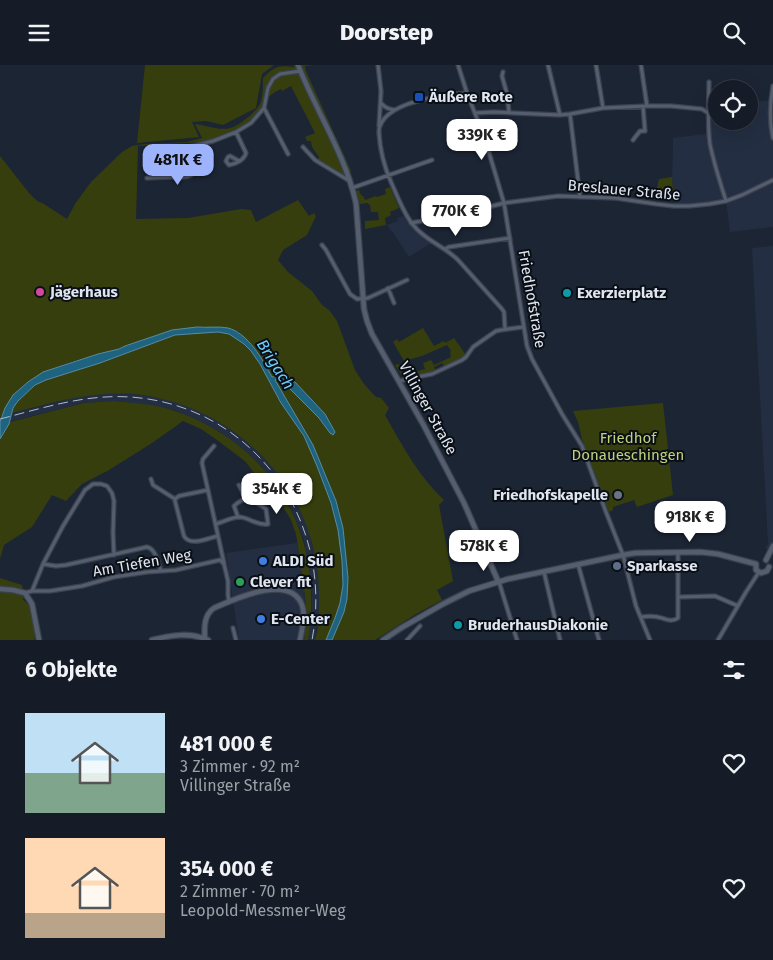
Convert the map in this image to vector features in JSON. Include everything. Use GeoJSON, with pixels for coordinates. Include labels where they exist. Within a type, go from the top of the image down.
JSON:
{"type":"FeatureCollection","features":[{"type":"Feature","properties":{"kind":"main road","name":"Villinger Straße"},"geometry":{"type":"LineString","coordinates":[[298,65],[350,180],[356,203],[363,299],[367,321],[372,334],[400,381],[464,503],[498,581]]}},
{"type":"Feature","properties":{"kind":"main road"},"geometry":{"type":"LineString","coordinates":[[766,560],[773,546]]}},
{"type":"Feature","properties":{"kind":"main road"},"geometry":{"type":"LineString","coordinates":[[386,639],[469,591],[498,581],[578,564],[635,553],[678,552],[718,554],[756,564]]}},
{"type":"Feature","properties":{"kind":"main road"},"geometry":{"type":"LineString","coordinates":[[760,559],[766,560],[771,567],[765,573],[756,570],[756,564],[760,559]]}},
{"type":"Feature","properties":{"kind":"main road"},"geometry":{"type":"LineString","coordinates":[[0,589],[25,593],[32,604],[39,640]]}},
{"type":"Feature","properties":{"kind":"main road"},"geometry":{"type":"LineString","coordinates":[[152,640],[176,635],[191,635],[206,639],[206,618],[214,608],[259,592],[278,589],[291,593],[298,598],[303,606],[303,625],[300,640]]}},
{"type":"Feature","properties":{"kind":"street"},"geometry":{"type":"LineString","coordinates":[[378,65],[380,86],[379,126],[382,159],[411,223],[419,231],[453,254],[502,309],[504,312],[505,329]]}},
{"type":"Feature","properties":{"kind":"street","name":"Friedhofstraße"},"geometry":{"type":"LineString","coordinates":[[458,65],[485,139],[504,203],[526,347],[562,414],[582,446],[623,555],[636,606],[650,640]]}},
{"type":"Feature","properties":{"kind":"street"},"geometry":{"type":"LineString","coordinates":[[548,65],[560,115]]}},
{"type":"Feature","properties":{"kind":"street"},"geometry":{"type":"LineString","coordinates":[[596,65],[603,108]]}},
{"type":"Feature","properties":{"kind":"street"},"geometry":{"type":"LineString","coordinates":[[641,65],[647,106]]}},
{"type":"Feature","properties":{"kind":"street"},"geometry":{"type":"LineString","coordinates":[[172,177],[172,151],[214,141],[236,132],[251,123],[264,107],[272,79],[280,74],[300,71]]}},
{"type":"Feature","properties":{"kind":"street"},"geometry":{"type":"LineString","coordinates":[[503,73],[509,112]]}},
{"type":"Feature","properties":{"kind":"street"},"geometry":{"type":"LineString","coordinates":[[773,86],[771,112],[773,138]]}},
{"type":"Feature","properties":{"kind":"street"},"geometry":{"type":"LineString","coordinates":[[379,126],[396,110],[407,104],[420,100],[467,93]]}},
{"type":"Feature","properties":{"kind":"street"},"geometry":{"type":"LineString","coordinates":[[380,101],[384,107],[396,110]]}},
{"type":"Feature","properties":{"kind":"street"},"geometry":{"type":"LineString","coordinates":[[633,139],[640,131],[645,131],[642,106]]}},
{"type":"Feature","properties":{"kind":"street"},"geometry":{"type":"LineString","coordinates":[[475,113],[509,112],[560,115],[603,108],[671,106],[702,109],[708,113]]}},
{"type":"Feature","properties":{"kind":"street"},"geometry":{"type":"LineString","coordinates":[[264,107],[288,154]]}},
{"type":"Feature","properties":{"kind":"street"},"geometry":{"type":"LineString","coordinates":[[570,114],[580,197]]}},
{"type":"Feature","properties":{"kind":"street"},"geometry":{"type":"LineString","coordinates":[[709,130],[717,175],[726,201]]}},
{"type":"Feature","properties":{"kind":"street"},"geometry":{"type":"LineString","coordinates":[[236,132],[246,153],[240,161]]}},
{"type":"Feature","properties":{"kind":"street"},"geometry":{"type":"LineString","coordinates":[[303,147],[315,160],[350,180]]}},
{"type":"Feature","properties":{"kind":"street"},"geometry":{"type":"LineString","coordinates":[[352,188],[432,160]]}},
{"type":"Feature","properties":{"kind":"street"},"geometry":{"type":"LineString","coordinates":[[147,178],[183,176]]}},
{"type":"Feature","properties":{"kind":"street","name":"Breslauer Straße"},"geometry":{"type":"LineString","coordinates":[[411,223],[465,213],[504,203],[558,196],[615,198],[674,206],[708,204],[726,201],[742,195],[773,179]]}},
{"type":"Feature","properties":{"kind":"street","name":"Friedhofstraße"},"geometry":{"type":"LineString","coordinates":[[445,249],[510,238]]}},
{"type":"Feature","properties":{"kind":"street"},"geometry":{"type":"LineString","coordinates":[[322,245],[350,294],[357,299],[363,299],[407,279]]}},
{"type":"Feature","properties":{"kind":"street"},"geometry":{"type":"LineString","coordinates":[[388,288],[394,303]]}},
{"type":"Feature","properties":{"kind":"street"},"geometry":{"type":"LineString","coordinates":[[400,381],[432,374],[447,368],[466,357],[473,347],[496,331],[524,327]]}},
{"type":"Feature","properties":{"kind":"street"},"geometry":{"type":"LineString","coordinates":[[214,446],[202,463],[228,581],[229,602]]}},
{"type":"Feature","properties":{"kind":"street"},"geometry":{"type":"LineString","coordinates":[[151,479],[153,485],[176,499],[186,540],[194,542],[218,535]]}},
{"type":"Feature","properties":{"kind":"street"},"geometry":{"type":"LineString","coordinates":[[32,591],[43,564],[63,526],[85,490],[93,485],[101,484],[107,486],[112,493],[114,501],[114,555]]}},
{"type":"Feature","properties":{"kind":"street"},"geometry":{"type":"LineString","coordinates":[[239,485],[246,499]]}},
{"type":"Feature","properties":{"kind":"street"},"geometry":{"type":"LineString","coordinates":[[176,499],[179,496],[208,490]]}},
{"type":"Feature","properties":{"kind":"street"},"geometry":{"type":"LineString","coordinates":[[216,524],[238,517],[243,517],[260,524],[268,524],[266,509],[249,499],[244,499],[234,506],[238,517]]}},
{"type":"Feature","properties":{"kind":"street"},"geometry":{"type":"LineString","coordinates":[[43,564],[66,565],[147,547],[154,551],[161,571]]}},
{"type":"Feature","properties":{"kind":"street"},"geometry":{"type":"LineString","coordinates":[[640,617],[661,617],[666,620],[673,620],[679,616],[678,552]]}},
{"type":"Feature","properties":{"kind":"street","name":"Am Tiefen Weg"},"geometry":{"type":"LineString","coordinates":[[25,593],[82,586],[114,577],[147,571],[176,570],[214,561],[224,563]]}},
{"type":"Feature","properties":{"kind":"street"},"geometry":{"type":"LineString","coordinates":[[578,564],[599,640]]}},
{"type":"Feature","properties":{"kind":"street"},"geometry":{"type":"LineString","coordinates":[[544,572],[560,640]]}},
{"type":"Feature","properties":{"kind":"street"},"geometry":{"type":"LineString","coordinates":[[718,640],[759,572]]}},
{"type":"Feature","properties":{"kind":"street","name":"Villinger Straße"},"geometry":{"type":"LineString","coordinates":[[498,581],[518,640]]}},
{"type":"Feature","properties":{"kind":"street"},"geometry":{"type":"LineString","coordinates":[[679,597],[715,596],[738,606]]}},
{"type":"Feature","properties":{"kind":"street"},"geometry":{"type":"LineString","coordinates":[[407,640],[420,626]]}},
{"type":"Feature","properties":{"kind":"street"},"geometry":{"type":"LineString","coordinates":[[233,628],[236,640]]}},
{"type":"Feature","properties":{"kind":"shaded area"},"geometry":{"type":"Polygon","coordinates":[[[758,101],[773,101],[773,227],[730,232],[726,200],[709,204],[674,206],[672,177],[673,138],[706,134],[706,120],[708,120],[708,130],[758,130],[758,101]]]}},
{"type":"Feature","properties":{"kind":"shaded area"},"geometry":{"type":"Polygon","coordinates":[[[404,216],[414,229],[431,243],[409,257],[387,225],[398,221],[397,218],[404,216]]]}},
{"type":"Feature","properties":{"kind":"shaded area"},"geometry":{"type":"Polygon","coordinates":[[[773,246],[773,553],[765,548],[768,544],[752,248],[773,246]]]}},
{"type":"Feature","properties":{"kind":"shaded area"},"geometry":{"type":"Polygon","coordinates":[[[117,393],[161,398],[202,412],[225,425],[249,443],[271,465],[298,506],[308,529],[315,555],[319,579],[319,608],[315,640],[308,640],[312,609],[311,580],[304,540],[295,518],[289,505],[261,466],[220,432],[174,410],[114,401],[84,403],[0,424],[0,417],[2,416],[81,396],[117,393]]]}},
{"type":"Feature","properties":{"kind":"shaded area"},"geometry":{"type":"Polygon","coordinates":[[[297,543],[307,617],[304,640],[239,640],[226,553],[297,543]]]}},
{"type":"Feature","properties":{"kind":"green space"},"geometry":{"type":"Polygon","coordinates":[[[145,65],[274,65],[262,74],[256,108],[223,125],[206,121],[192,122],[199,137],[137,143],[145,65]]]}},
{"type":"Feature","properties":{"kind":"green space"},"geometry":{"type":"Polygon","coordinates":[[[294,65],[314,65],[305,66],[306,71],[351,171],[344,177],[318,160],[319,157],[312,147],[311,141],[307,141],[305,137],[315,133],[291,86],[282,91],[281,89],[269,97],[264,104],[259,118],[232,132],[205,142],[138,146],[136,219],[188,218],[241,209],[251,210],[256,222],[298,200],[309,216],[314,213],[316,216],[307,235],[283,250],[278,260],[288,272],[312,291],[337,321],[355,370],[364,384],[376,397],[381,398],[389,408],[385,415],[405,449],[419,471],[444,500],[439,505],[453,581],[437,590],[442,600],[375,640],[332,640],[344,612],[347,599],[348,578],[343,528],[336,501],[313,445],[274,380],[282,379],[319,418],[330,433],[335,432],[325,414],[278,367],[278,376],[272,377],[258,354],[239,332],[228,328],[197,327],[67,364],[28,382],[9,402],[0,417],[0,156],[37,201],[67,219],[91,182],[122,152],[132,146],[187,142],[202,138],[195,124],[221,129],[234,127],[257,109],[261,101],[263,78],[270,71],[277,68],[284,66],[294,67],[294,65]]]}},
{"type":"Feature","properties":{"kind":"green space"},"geometry":{"type":"Polygon","coordinates":[[[672,177],[674,200],[661,200],[661,195],[656,193],[659,179],[672,177]]]}},
{"type":"Feature","properties":{"kind":"green space"},"geometry":{"type":"Polygon","coordinates":[[[390,187],[399,208],[390,212],[391,215],[385,218],[386,225],[365,229],[365,221],[379,220],[378,212],[371,212],[370,205],[367,203],[360,204],[356,191],[359,190],[365,200],[386,194],[385,189],[390,187]]]}},
{"type":"Feature","properties":{"kind":"green space"},"geometry":{"type":"Polygon","coordinates":[[[423,328],[434,346],[454,338],[466,355],[445,367],[442,363],[434,367],[436,371],[417,376],[415,374],[409,377],[402,376],[395,365],[399,364],[401,368],[404,367],[406,374],[425,369],[423,363],[431,360],[434,365],[451,357],[451,351],[447,345],[422,356],[404,361],[393,342],[397,339],[399,342],[423,328]]]}},
{"type":"Feature","properties":{"kind":"green space"},"geometry":{"type":"Polygon","coordinates":[[[218,332],[229,334],[238,339],[254,355],[281,403],[305,437],[315,459],[339,533],[343,560],[343,586],[336,614],[326,640],[315,640],[318,624],[319,595],[315,558],[305,523],[289,491],[268,462],[242,438],[212,418],[178,403],[142,395],[93,395],[12,413],[18,401],[35,385],[46,380],[100,363],[175,335],[218,332]]]}},
{"type":"Feature","properties":{"kind":"green space"},"geometry":{"type":"Polygon","coordinates":[[[114,401],[160,407],[204,423],[230,439],[253,458],[273,480],[289,505],[301,533],[308,563],[311,623],[308,640],[304,640],[307,617],[305,596],[296,534],[291,520],[272,489],[260,481],[246,462],[201,429],[183,421],[109,470],[82,484],[66,501],[52,495],[32,527],[4,545],[0,559],[0,439],[10,422],[84,403],[114,401]]]}},
{"type":"Feature","properties":{"kind":"green space","name":"Friedhof Donaueschingen"},"geometry":{"type":"Polygon","coordinates":[[[663,403],[673,495],[637,507],[634,500],[613,507],[613,510],[609,512],[573,411],[663,403]]]}},
{"type":"Feature","properties":{"kind":"green space"},"geometry":{"type":"Polygon","coordinates":[[[0,578],[22,585],[23,600],[29,605],[32,613],[34,640],[0,640],[0,578]]]}},
{"type":"Feature","properties":{"kind":"water"},"geometry":{"type":"Polygon","coordinates":[[[197,327],[228,328],[242,335],[254,348],[272,377],[277,376],[276,369],[278,367],[325,414],[335,432],[333,435],[330,433],[319,418],[282,379],[278,378],[275,380],[313,445],[336,501],[343,528],[348,578],[347,599],[344,612],[332,640],[326,640],[340,603],[343,585],[338,530],[331,503],[304,436],[281,403],[251,351],[229,334],[218,332],[175,335],[35,385],[13,408],[9,424],[0,439],[0,422],[5,408],[13,395],[43,372],[119,349],[172,330],[197,327]]]}},
{"type":"Feature","properties":{"kind":"railway"},"geometry":{"type":"LineString","coordinates":[[0,419],[48,406],[80,400],[130,397],[174,405],[214,422],[248,446],[276,477],[297,513],[311,553],[316,596],[312,640]]}},
{"type":"Feature","properties":{"kind":"place","name":"Äußere Rote"},"geometry":{"type":"Point","coordinates":[419,97]}},
{"type":"Feature","properties":{"kind":"place","name":"Jägerhaus"},"geometry":{"type":"Point","coordinates":[40,292]}},
{"type":"Feature","properties":{"kind":"place","name":"Exerzierplatz"},"geometry":{"type":"Point","coordinates":[567,293]}},
{"type":"Feature","properties":{"kind":"place","name":"Friedhofskapelle"},"geometry":{"type":"Point","coordinates":[618,495]}},
{"type":"Feature","properties":{"kind":"place","name":"ALDI Süd"},"geometry":{"type":"Point","coordinates":[263,561]}},
{"type":"Feature","properties":{"kind":"place","name":"Sparkasse"},"geometry":{"type":"Point","coordinates":[617,566]}},
{"type":"Feature","properties":{"kind":"place","name":"Clever fit"},"geometry":{"type":"Point","coordinates":[240,582]}},
{"type":"Feature","properties":{"kind":"place","name":"E-Center"},"geometry":{"type":"Point","coordinates":[261,619]}},
{"type":"Feature","properties":{"kind":"place","name":"BruderhausDiakonie"},"geometry":{"type":"Point","coordinates":[458,625]}},
{"type":"Feature","properties":{"kind":"water label","name":"Brigach"},"geometry":{"type":"Point","coordinates":[276,364]}}]}
